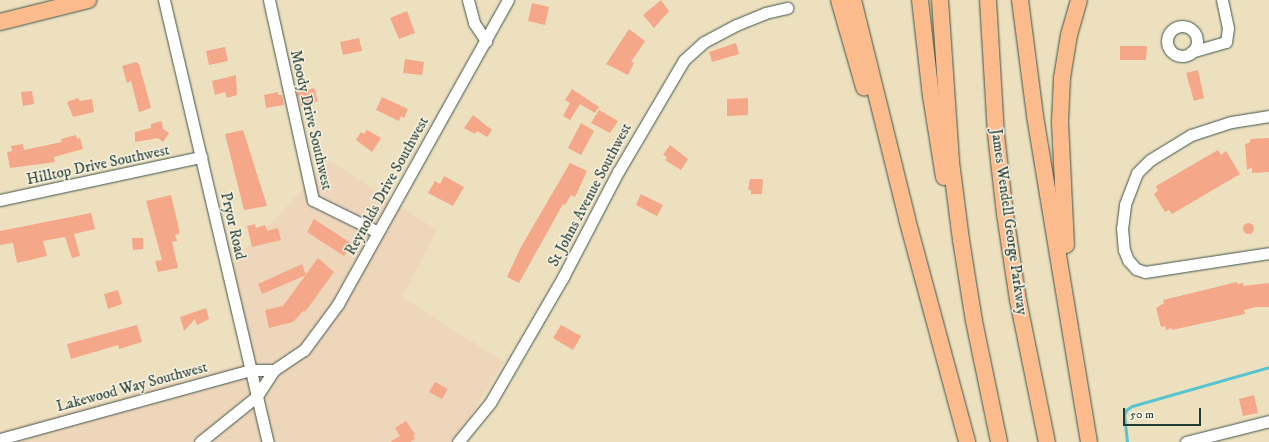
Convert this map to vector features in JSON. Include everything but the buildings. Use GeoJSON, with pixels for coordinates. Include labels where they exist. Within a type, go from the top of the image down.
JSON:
{"type":"FeatureCollection","features":[{"type":"Feature","properties":{"kind":"highway"},"geometry":{"type":"LineString","coordinates":[[0,22],[88,0]]}},
{"type":"Feature","properties":{"kind":"highway"},"geometry":{"type":"LineString","coordinates":[[839,0],[907,219]]}},
{"type":"Feature","properties":{"kind":"highway"},"geometry":{"type":"LineString","coordinates":[[853,0],[907,219],[967,442]]}},
{"type":"Feature","properties":{"kind":"highway"},"geometry":{"type":"LineString","coordinates":[[920,0],[940,156],[999,442]]}},
{"type":"Feature","properties":{"kind":"highway"},"geometry":{"type":"LineString","coordinates":[[940,0],[955,201],[974,321]]}},
{"type":"Feature","properties":{"kind":"highway","name":"James Wendell George Parkway"},"geometry":{"type":"LineString","coordinates":[[988,0],[996,134],[1005,214],[1018,300],[1047,442]]}},
{"type":"Feature","properties":{"kind":"highway"},"geometry":{"type":"LineString","coordinates":[[1020,0],[1035,116],[1070,317],[1089,442]]}},
{"type":"Feature","properties":{"kind":"highway"},"geometry":{"type":"LineString","coordinates":[[1070,317],[1060,122],[1064,71],[1079,0]]}},
{"type":"Feature","properties":{"kind":"street","name":"Pryor Road"},"geometry":{"type":"LineString","coordinates":[[164,0],[268,442]]}},
{"type":"Feature","properties":{"kind":"street","name":"Moody Drive Southwest"},"geometry":{"type":"LineString","coordinates":[[269,0],[313,200],[378,232]]}},
{"type":"Feature","properties":{"kind":"street"},"geometry":{"type":"LineString","coordinates":[[468,0],[474,24],[486,41]]}},
{"type":"Feature","properties":{"kind":"street","name":"Reynolds Drive Southwest"},"geometry":{"type":"LineString","coordinates":[[274,370],[304,350],[338,304],[508,0]]}},
{"type":"Feature","properties":{"kind":"street"},"geometry":{"type":"LineString","coordinates":[[1191,52],[1226,42],[1228,28],[1222,0]]}},
{"type":"Feature","properties":{"kind":"street","name":"St Johns Avenue Southwest"},"geometry":{"type":"LineString","coordinates":[[458,442],[490,403],[563,277],[618,172],[684,60],[704,42],[736,25],[765,13],[787,8]]}},
{"type":"Feature","properties":{"kind":"street"},"geometry":{"type":"LineString","coordinates":[[1269,116],[1231,122],[1191,135],[1150,160],[1137,173],[1125,205],[1122,228],[1124,250],[1128,260],[1136,269],[1145,272],[1269,254]]}},
{"type":"Feature","properties":{"kind":"street","name":"Hilltop Drive Southwest"},"geometry":{"type":"LineString","coordinates":[[0,200],[201,157]]}},
{"type":"Feature","properties":{"kind":"street","name":"Lakewood Way Southwest"},"geometry":{"type":"LineString","coordinates":[[0,439],[13,439],[251,370],[274,370]]}},
{"type":"Feature","properties":{"kind":"street"},"geometry":{"type":"LineString","coordinates":[[200,442],[257,396],[274,370]]}},
{"type":"Feature","properties":{"kind":"street"},"geometry":{"type":"LineString","coordinates":[[1186,442],[1269,421]]}},
{"type":"Feature","properties":{"kind":"shaded area"},"geometry":{"type":"Polygon","coordinates":[[[330,161],[437,230],[402,297],[504,362],[454,442],[0,442],[0,431],[249,362],[227,269],[330,161]]]}},
{"type":"Feature","properties":{"kind":"waterway"},"geometry":{"type":"LineString","coordinates":[[1127,442],[1124,415],[1126,410],[1132,406],[1269,367]]}}]}
